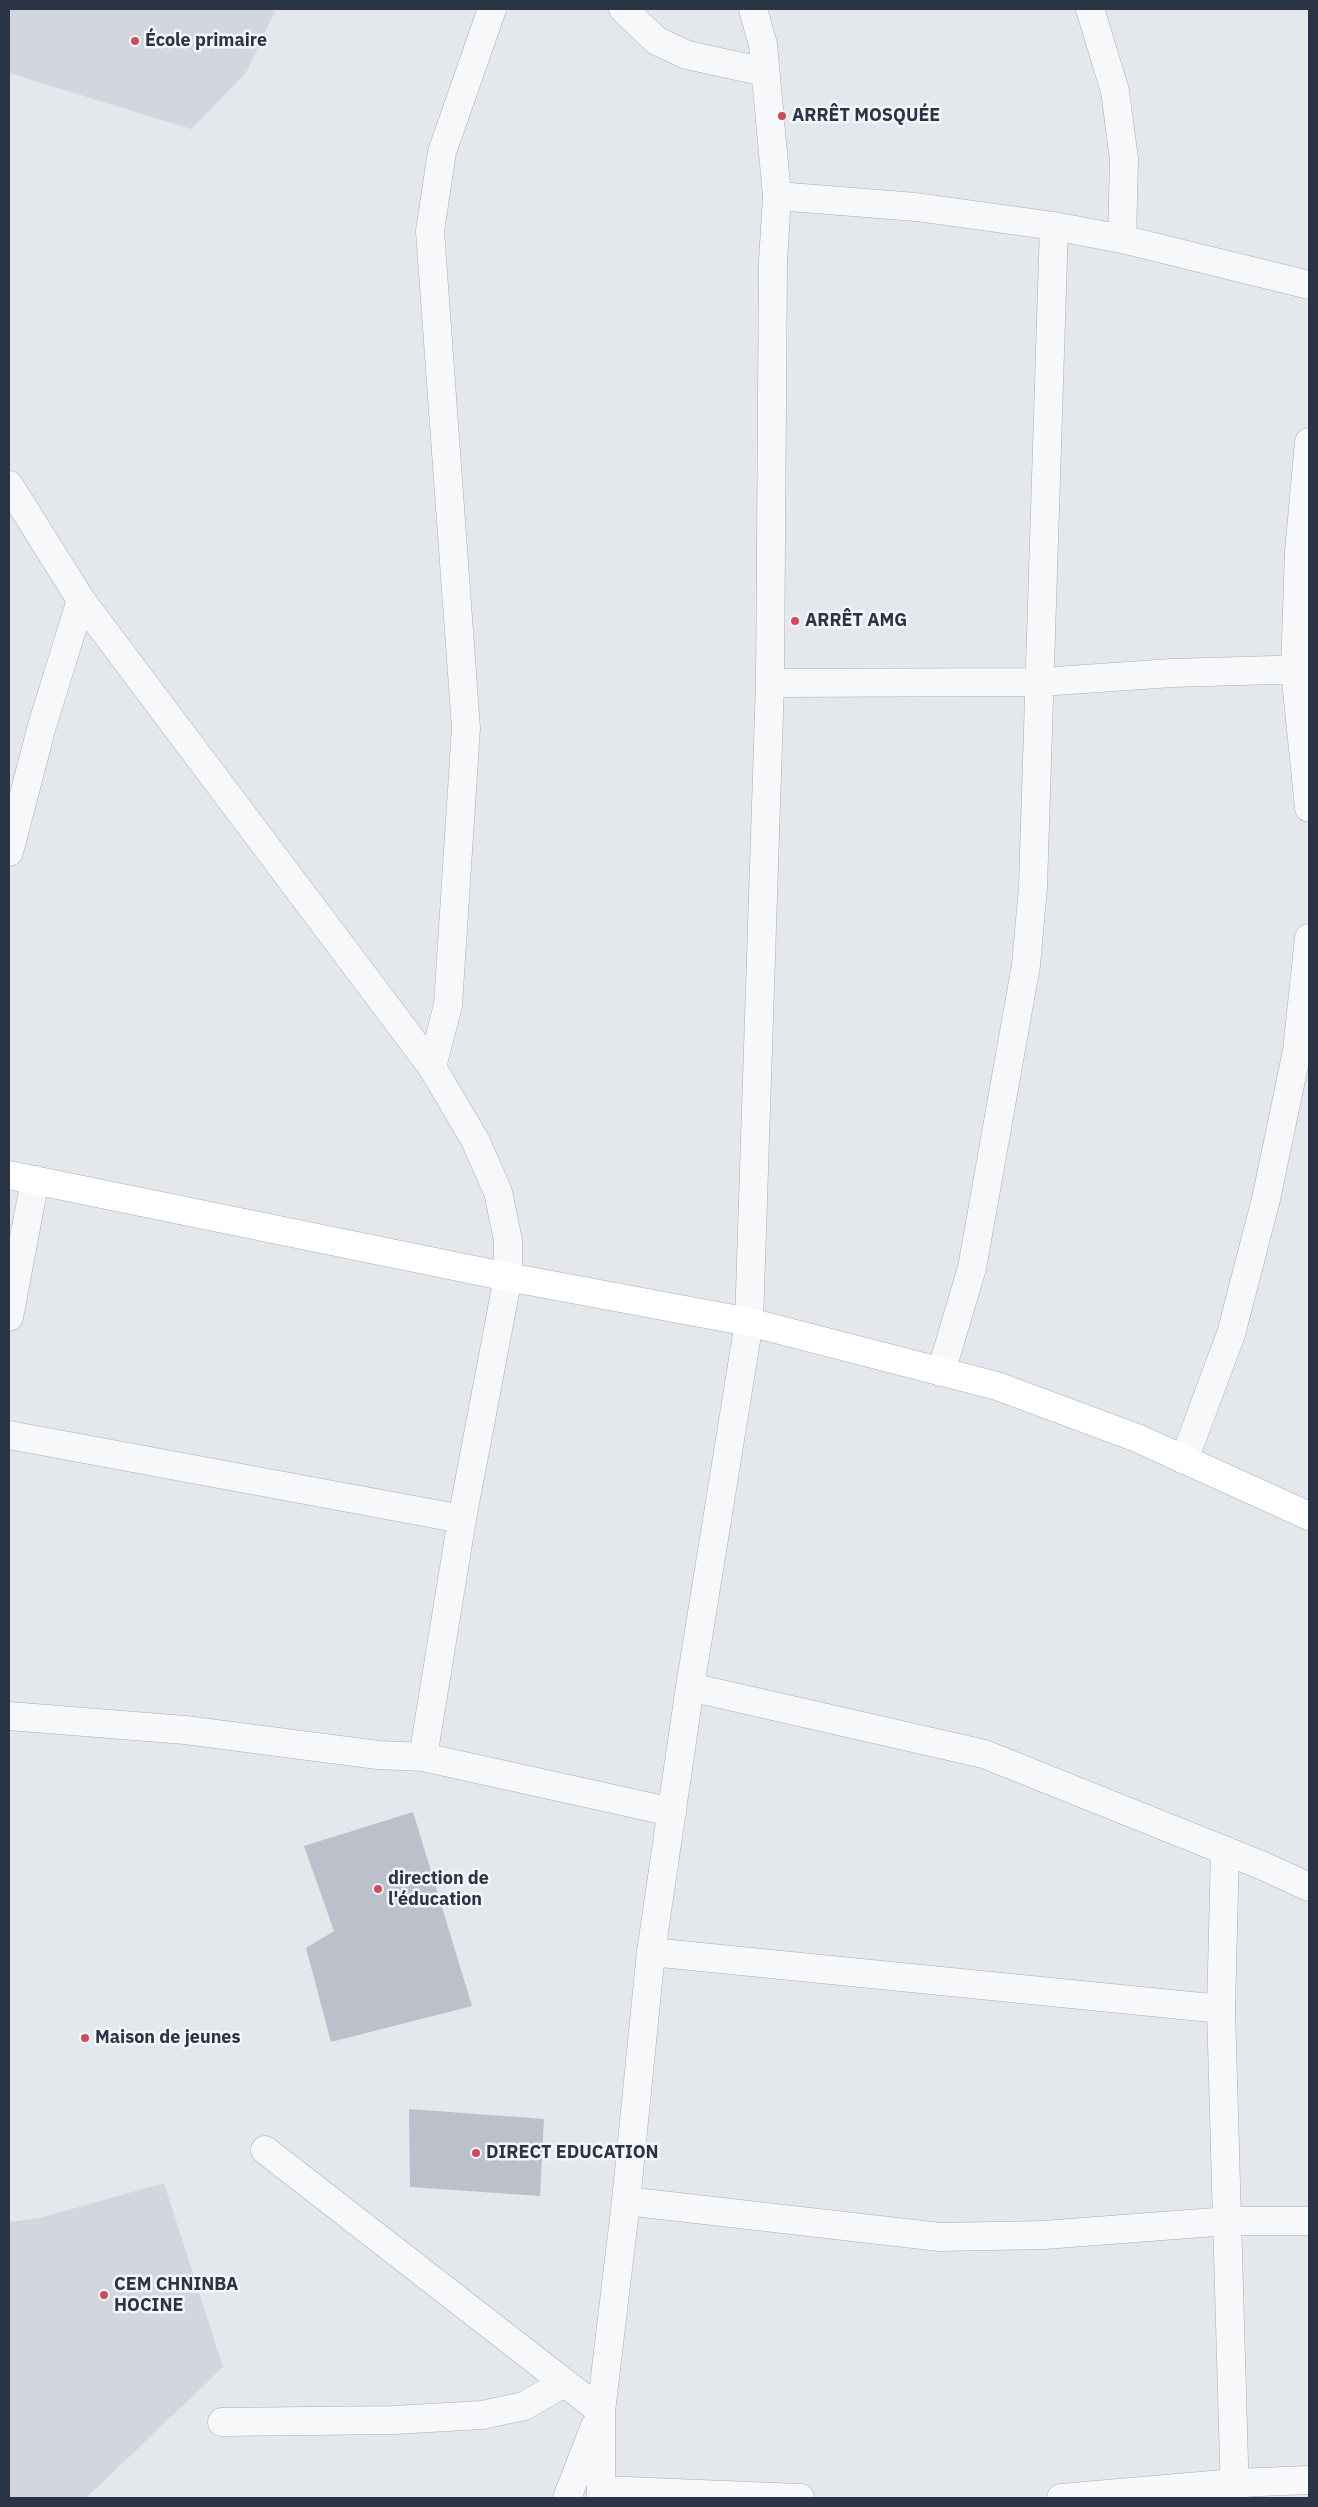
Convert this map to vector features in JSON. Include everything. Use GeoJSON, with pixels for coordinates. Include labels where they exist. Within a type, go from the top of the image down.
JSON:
{"type":"FeatureCollection","features":[{"type":"Feature","properties":{"kind":"main road"},"geometry":{"type":"LineString","coordinates":[[9,1175],[508,1277],[749,1322],[997,1386],[1137,1438],[1309,1516]]}},
{"type":"Feature","properties":{"kind":"street"},"geometry":{"type":"LineString","coordinates":[[432,1067],[448,1005],[466,728],[430,231],[442,152],[492,9]]}},
{"type":"Feature","properties":{"kind":"street"},"geometry":{"type":"LineString","coordinates":[[623,9],[657,41],[687,55],[765,72]]}},
{"type":"Feature","properties":{"kind":"street"},"geometry":{"type":"LineString","coordinates":[[753,9],[764,44],[777,196],[773,261],[770,683],[749,1322],[690,1687],[651,1952],[626,2201],[600,2411],[601,2494],[800,2498]]}},
{"type":"Feature","properties":{"kind":"street"},"geometry":{"type":"LineString","coordinates":[[1090,9],[1115,91],[1124,159],[1122,238]]}},
{"type":"Feature","properties":{"kind":"street"},"geometry":{"type":"LineString","coordinates":[[777,196],[916,207],[1054,226],[1122,238],[1309,284]]}},
{"type":"Feature","properties":{"kind":"street"},"geometry":{"type":"LineString","coordinates":[[941,1372],[972,1268],[1026,965],[1033,887],[1054,226]]}},
{"type":"Feature","properties":{"kind":"street"},"geometry":{"type":"LineString","coordinates":[[1309,442],[1299,552],[1302,669],[1309,808]]}},
{"type":"Feature","properties":{"kind":"street"},"geometry":{"type":"LineString","coordinates":[[9,486],[18,512],[81,600],[432,1067],[475,1140],[498,1192],[508,1240],[508,1277],[462,1519],[423,1756]]}},
{"type":"Feature","properties":{"kind":"street"},"geometry":{"type":"LineString","coordinates":[[9,852],[42,726],[81,600]]}},
{"type":"Feature","properties":{"kind":"street"},"geometry":{"type":"LineString","coordinates":[[770,683],[1040,682],[1172,673],[1302,669]]}},
{"type":"Feature","properties":{"kind":"street"},"geometry":{"type":"LineString","coordinates":[[1184,1460],[1231,1334],[1266,1199],[1297,1050],[1309,938]]}},
{"type":"Feature","properties":{"kind":"street"},"geometry":{"type":"LineString","coordinates":[[9,1317],[35,1180]]}},
{"type":"Feature","properties":{"kind":"street"},"geometry":{"type":"LineString","coordinates":[[9,1435],[462,1519]]}},
{"type":"Feature","properties":{"kind":"street"},"geometry":{"type":"LineString","coordinates":[[690,1687],[984,1754],[1225,1851],[1309,1887]]}},
{"type":"Feature","properties":{"kind":"street"},"geometry":{"type":"LineString","coordinates":[[9,1716],[185,1730],[378,1754],[423,1756],[672,1812]]}},
{"type":"Feature","properties":{"kind":"street"},"geometry":{"type":"LineString","coordinates":[[1225,1851],[1220,2009],[1235,2491]]}},
{"type":"Feature","properties":{"kind":"street"},"geometry":{"type":"LineString","coordinates":[[651,1952],[1220,2009]]}},
{"type":"Feature","properties":{"kind":"street"},"geometry":{"type":"LineString","coordinates":[[265,2150],[600,2411]]}},
{"type":"Feature","properties":{"kind":"street"},"geometry":{"type":"LineString","coordinates":[[626,2201],[940,2237],[1044,2235],[1228,2221],[1309,2221]]}},
{"type":"Feature","properties":{"kind":"street"},"geometry":{"type":"LineString","coordinates":[[222,2422],[394,2420],[482,2415],[524,2406],[564,2383]]}},
{"type":"Feature","properties":{"kind":"street"},"geometry":{"type":"LineString","coordinates":[[567,2498],[600,2411]]}},
{"type":"Feature","properties":{"kind":"street"},"geometry":{"type":"LineString","coordinates":[[1061,2498],[1235,2491],[1309,2480]]}},
{"type":"Feature","properties":{"kind":"shaded area","name":"École primaire"},"geometry":{"type":"Polygon","coordinates":[[[9,9],[276,9],[246,73],[191,129],[9,73],[9,9]]]}},
{"type":"Feature","properties":{"kind":"shaded area","name":"CEM CHNINBA HOCINE"},"geometry":{"type":"Polygon","coordinates":[[[164,2183],[223,2367],[86,2498],[9,2498],[9,2222],[40,2218],[164,2183]]]}},
{"type":"Feature","properties":{"kind":"building","name":"direction de l'éducation"},"geometry":{"type":"Polygon","coordinates":[[[413,1812],[472,2006],[331,2042],[306,1948],[334,1931],[304,1846],[413,1812]]]}},
{"type":"Feature","properties":{"kind":"building","name":"DIRECT EDUCATION"},"geometry":{"type":"Polygon","coordinates":[[[409,2109],[544,2119],[540,2196],[410,2187],[409,2109]]]}},
{"type":"Feature","properties":{"kind":"place","name":"École primaire"},"geometry":{"type":"Point","coordinates":[135,41]}},
{"type":"Feature","properties":{"kind":"place","name":"ARRÊT MOSQUÉE"},"geometry":{"type":"Point","coordinates":[782,116]}},
{"type":"Feature","properties":{"kind":"place","name":"ARRÊT AMG"},"geometry":{"type":"Point","coordinates":[795,621]}},
{"type":"Feature","properties":{"kind":"place","name":"direction de l'éducation"},"geometry":{"type":"Point","coordinates":[378,1889]}},
{"type":"Feature","properties":{"kind":"place","name":"Maison de jeunes"},"geometry":{"type":"Point","coordinates":[85,2038]}},
{"type":"Feature","properties":{"kind":"place","name":"DIRECT EDUCATION"},"geometry":{"type":"Point","coordinates":[476,2153]}},
{"type":"Feature","properties":{"kind":"place","name":"CEM CHNINBA HOCINE"},"geometry":{"type":"Point","coordinates":[104,2295]}}]}
